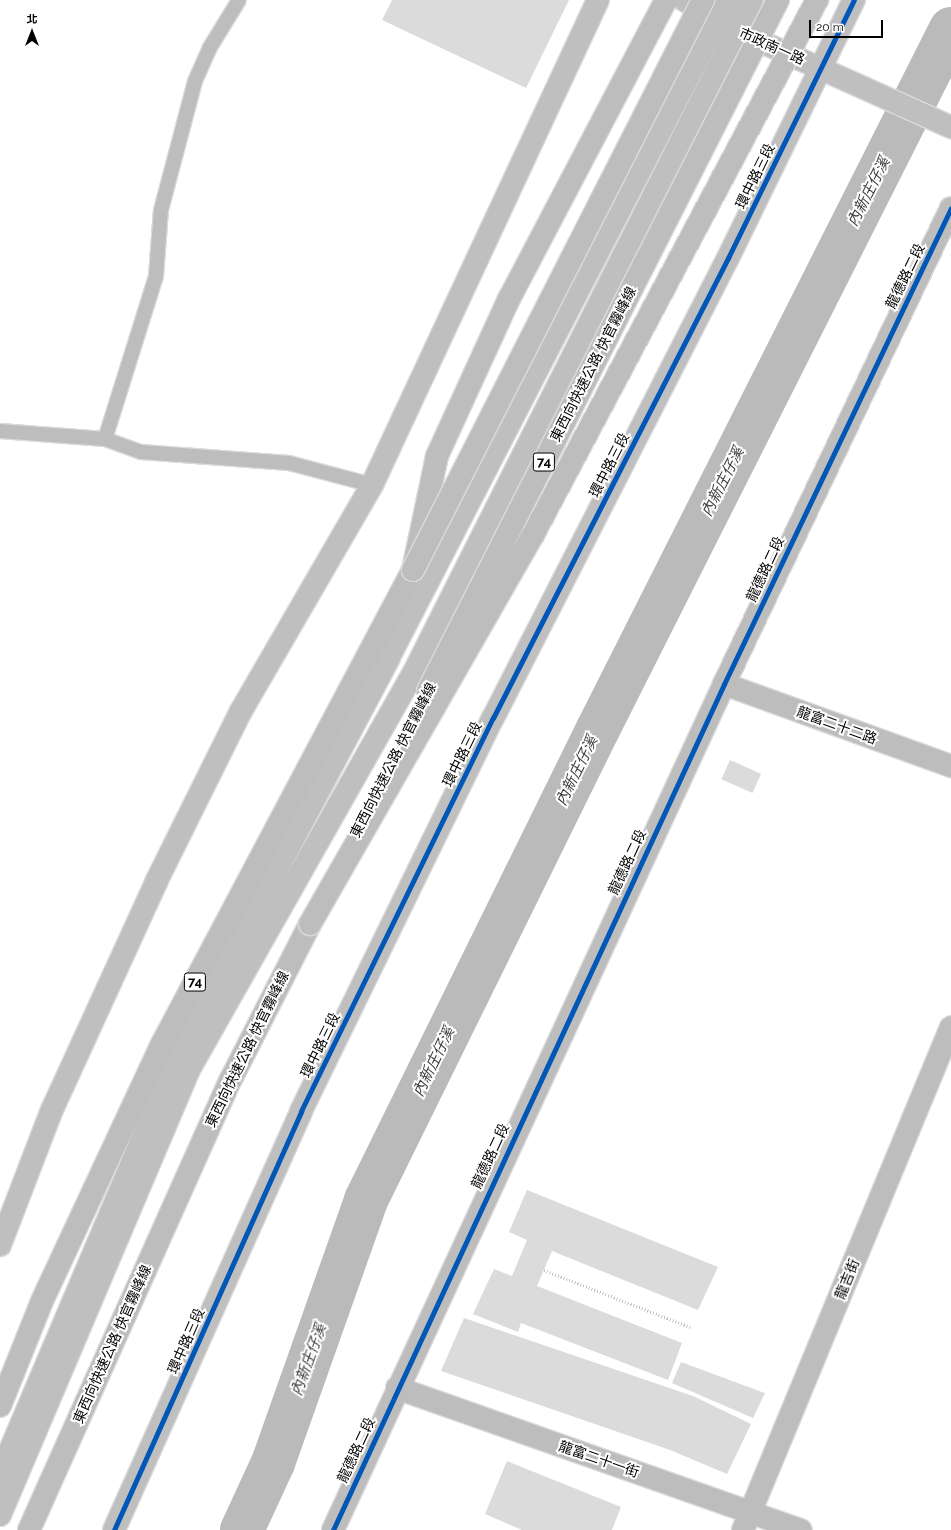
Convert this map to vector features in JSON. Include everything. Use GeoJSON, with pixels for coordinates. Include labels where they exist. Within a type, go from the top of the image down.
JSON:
{"type":"FeatureCollection","features":[{"type":"Feature","properties":{"kind":"main road"},"geometry":{"type":"LineString","coordinates":[[413,570],[437,456],[509,299],[666,0]]}},
{"type":"Feature","properties":{"kind":"main road","name":"74"},"geometry":{"type":"LineString","coordinates":[[0,1406],[42,1301],[162,1044],[413,570],[703,0]]}},
{"type":"Feature","properties":{"kind":"main road","name":"東西向快速公路 快官霧峰線"},"geometry":{"type":"LineString","coordinates":[[29,1530],[231,1080],[778,0]]}},
{"type":"Feature","properties":{"kind":"main road"},"geometry":{"type":"LineString","coordinates":[[310,924],[533,535],[817,0]]}},
{"type":"Feature","properties":{"kind":"main road","name":"龍德路二段"},"geometry":{"type":"LineString","coordinates":[[332,1530],[724,684],[951,208]]}},
{"type":"Feature","properties":{"kind":"main road","name":"龍富二十二路"},"geometry":{"type":"LineString","coordinates":[[724,684],[951,766]]}},
{"type":"Feature","properties":{"kind":"main road","name":"龍吉街"},"geometry":{"type":"LineString","coordinates":[[747,1521],[951,1027]]}},
{"type":"Feature","properties":{"kind":"main road","name":"龍富二十一街"},"geometry":{"type":"LineString","coordinates":[[397,1388],[747,1521],[801,1530]]}},
{"type":"Feature","properties":{"kind":"street"},"geometry":{"type":"LineString","coordinates":[[0,1245],[51,1112],[158,880],[241,711],[372,485],[598,0]]}},
{"type":"Feature","properties":{"kind":"street","name":"市政南一路"},"geometry":{"type":"LineString","coordinates":[[684,0],[727,26],[948,126]]}},
{"type":"Feature","properties":{"kind":"street"},"geometry":{"type":"LineString","coordinates":[[0,1515],[192,1066],[413,674],[727,26],[728,0]]}},
{"type":"Feature","properties":{"kind":"street"},"geometry":{"type":"LineString","coordinates":[[0,1474],[175,1062],[727,26],[752,0]]}},
{"type":"Feature","properties":{"kind":"street","name":"環中路三段"},"geometry":{"type":"LineString","coordinates":[[114,1530],[308,1097],[493,718],[854,0]]}},
{"type":"Feature","properties":{"kind":"lane"},"geometry":{"type":"LineString","coordinates":[[105,439],[156,276],[161,210],[195,81],[209,49],[239,0]]}},
{"type":"Feature","properties":{"kind":"lane"},"geometry":{"type":"LineString","coordinates":[[0,431],[105,439],[141,452],[289,463],[372,485]]}},
{"type":"Feature","properties":{"kind":"path"},"geometry":{"type":"LineString","coordinates":[[544,1270],[690,1328]]}},
{"type":"Feature","properties":{"kind":"building"},"geometry":{"type":"Polygon","coordinates":[[[392,0],[569,0],[526,88],[382,20],[392,0]]]}},
{"type":"Feature","properties":{"kind":"building"},"geometry":{"type":"Polygon","coordinates":[[[730,760],[761,774],[753,793],[721,779],[730,760]]]}},
{"type":"Feature","properties":{"kind":"building"},"geometry":{"type":"Polygon","coordinates":[[[527,1190],[718,1267],[698,1310],[552,1251],[537,1286],[682,1343],[668,1380],[521,1323],[518,1332],[473,1314],[494,1269],[512,1276],[527,1240],[509,1232],[527,1190]]]}},
{"type":"Feature","properties":{"kind":"building"},"geometry":{"type":"Polygon","coordinates":[[[464,1318],[693,1396],[751,1424],[727,1474],[670,1450],[441,1371],[464,1318]]]}},
{"type":"Feature","properties":{"kind":"building"},"geometry":{"type":"Polygon","coordinates":[[[681,1362],[765,1393],[753,1418],[672,1383],[681,1362]]]}},
{"type":"Feature","properties":{"kind":"building"},"geometry":{"type":"Polygon","coordinates":[[[507,1461],[621,1507],[612,1530],[522,1530],[485,1514],[507,1461]]]}},
{"type":"Feature","properties":{"kind":"waterway","name":"內新庄仔溪"},"geometry":{"type":"LineString","coordinates":[[242,1530],[273,1463],[366,1200],[598,729],[951,29]]}},
{"type":"Feature","properties":{"kind":"cycle path"},"geometry":{"type":"LineString","coordinates":[[114,1530],[301,1111],[493,718],[728,258],[854,0]]}},
{"type":"Feature","properties":{"kind":"cycle path"},"geometry":{"type":"LineString","coordinates":[[333,1530],[724,684],[951,208]]}}]}
